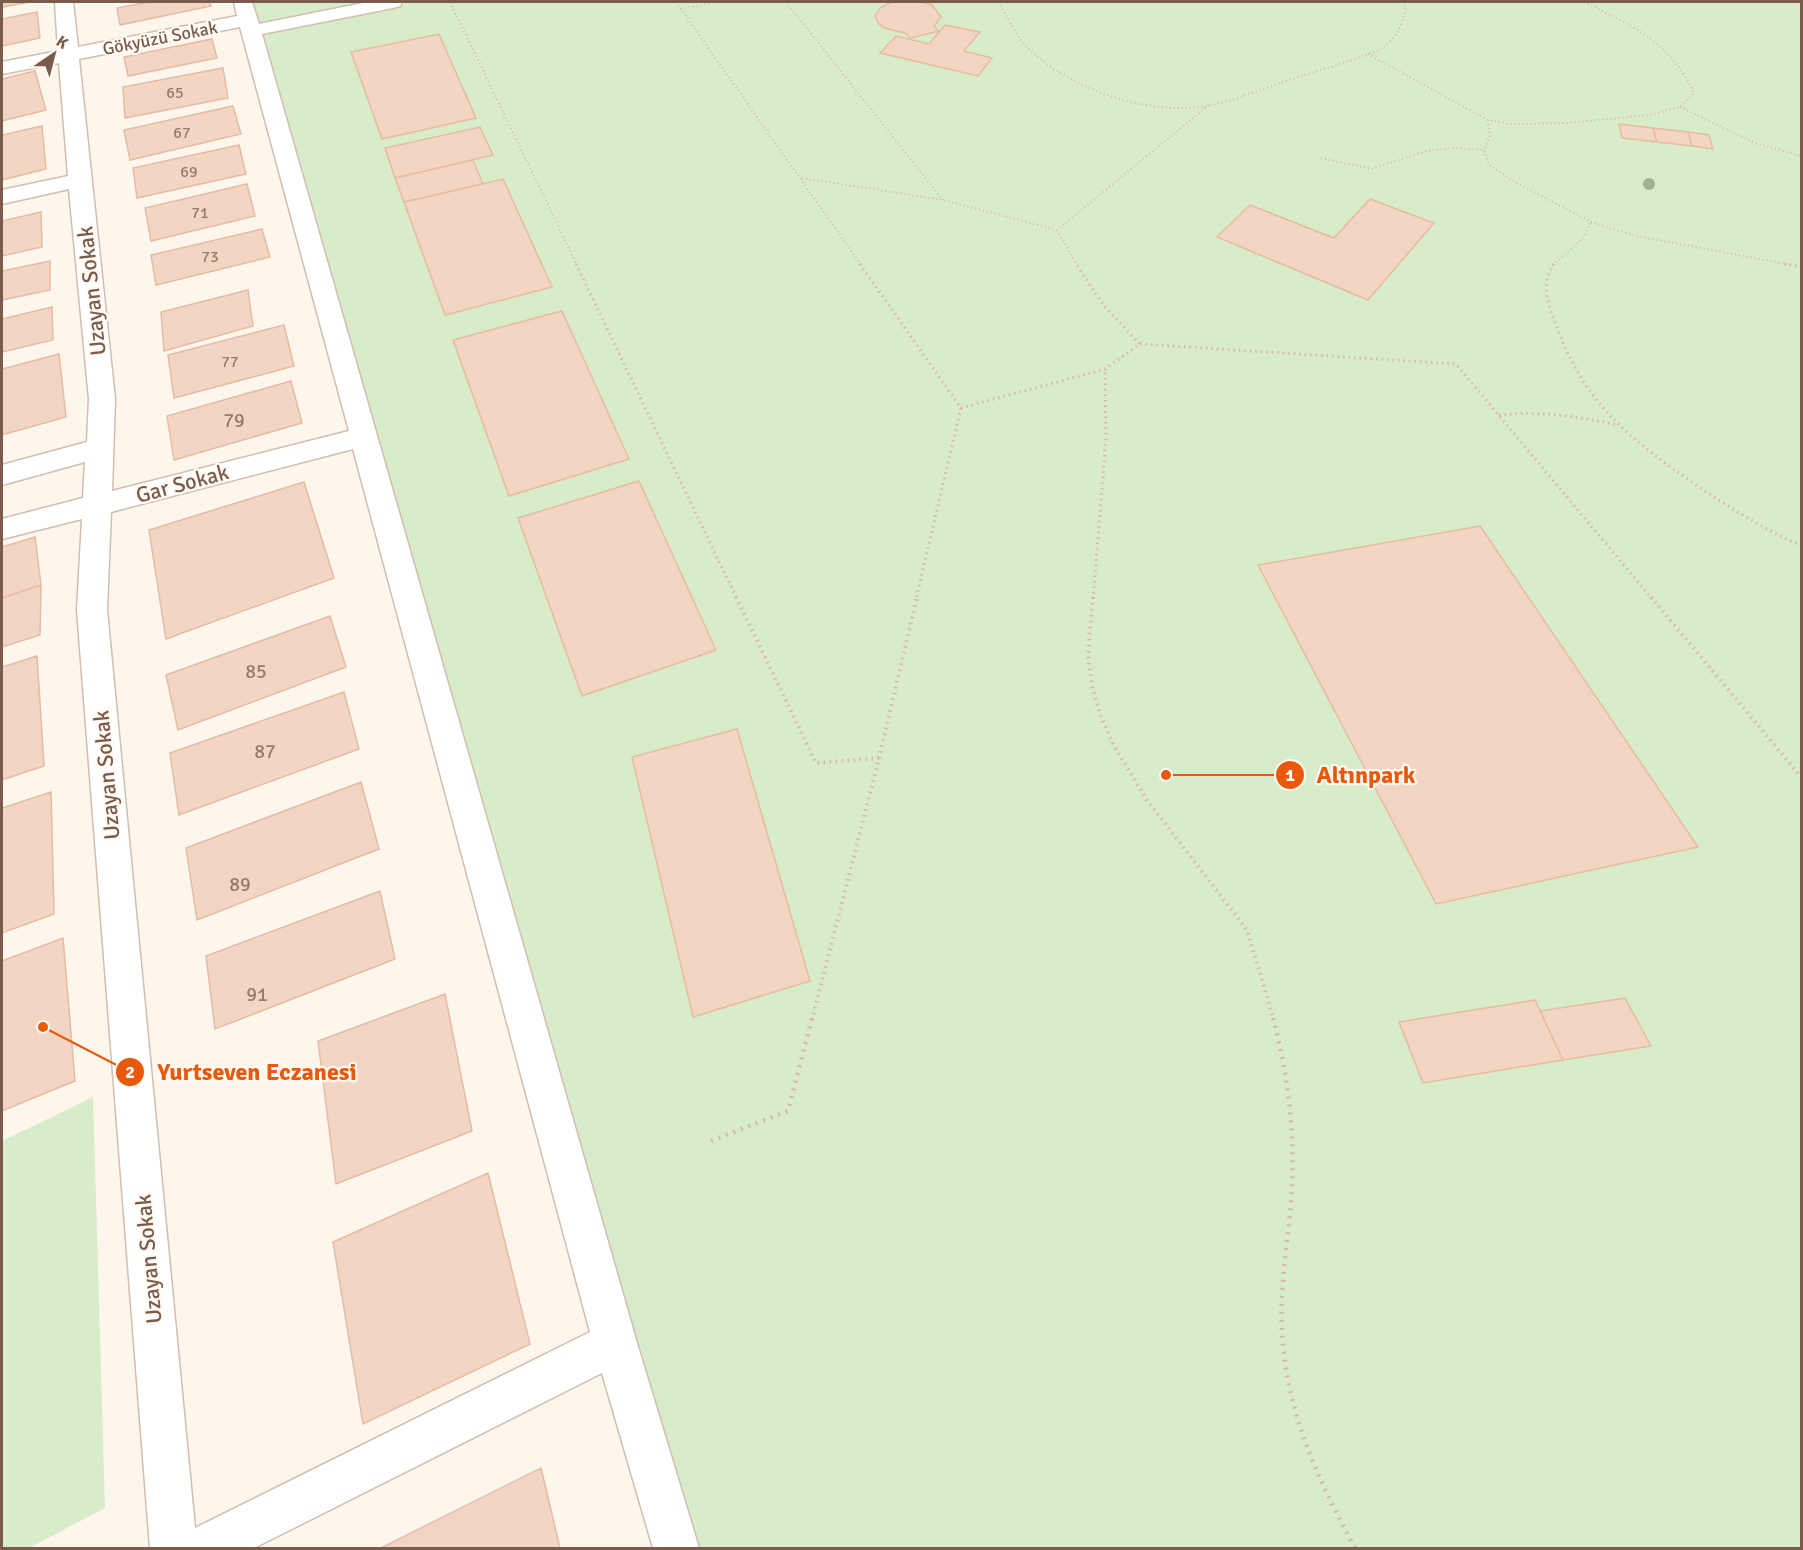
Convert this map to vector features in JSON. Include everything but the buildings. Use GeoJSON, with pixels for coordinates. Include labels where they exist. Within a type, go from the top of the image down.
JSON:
{"type":"FeatureCollection","features":[{"type":"Feature","properties":{"kind":"street","name":"Uzayan Sokak"},"geometry":{"type":"LineString","coordinates":[[64,2],[79,180],[102,399],[92,610],[173,1548]]}},
{"type":"Feature","properties":{"kind":"street","name":"Gökyüzü Sokak"},"geometry":{"type":"LineString","coordinates":[[2,68],[247,18],[393,2]]}},
{"type":"Feature","properties":{"kind":"street"},"geometry":{"type":"LineString","coordinates":[[247,18],[615,1343],[676,1548]]}},
{"type":"Feature","properties":{"kind":"street"},"geometry":{"type":"LineString","coordinates":[[2,197],[79,180]]}},
{"type":"Feature","properties":{"kind":"street","name":"Gar Sokak"},"geometry":{"type":"LineString","coordinates":[[2,529],[363,437]]}},
{"type":"Feature","properties":{"kind":"street"},"geometry":{"type":"LineString","coordinates":[[2,475],[101,448]]}},
{"type":"Feature","properties":{"kind":"street"},"geometry":{"type":"LineString","coordinates":[[205,1548],[615,1343]]}},
{"type":"Feature","properties":{"kind":"path"},"geometry":{"type":"LineString","coordinates":[[450,2],[816,763],[879,758]]}},
{"type":"Feature","properties":{"kind":"path"},"geometry":{"type":"LineString","coordinates":[[676,2],[961,408],[879,758],[788,1111],[711,1141]]}},
{"type":"Feature","properties":{"kind":"path"},"geometry":{"type":"LineString","coordinates":[[681,9],[717,2]]}},
{"type":"Feature","properties":{"kind":"path"},"geometry":{"type":"LineString","coordinates":[[786,2],[943,200]]}},
{"type":"Feature","properties":{"kind":"path"},"geometry":{"type":"LineString","coordinates":[[998,2],[1028,47],[1047,64],[1074,81],[1103,93],[1173,107],[1196,107],[1210,104],[1368,54],[1397,38],[1406,7],[1403,2]]}},
{"type":"Feature","properties":{"kind":"path"},"geometry":{"type":"LineString","coordinates":[[1368,54],[1428,90],[1488,120],[1511,124],[1567,123],[1650,115],[1680,107],[1694,93],[1679,65],[1664,50],[1624,23],[1585,2]]}},
{"type":"Feature","properties":{"kind":"path"},"geometry":{"type":"LineString","coordinates":[[1057,230],[1210,104]]}},
{"type":"Feature","properties":{"kind":"path"},"geometry":{"type":"LineString","coordinates":[[1680,107],[1716,127],[1756,143],[1802,156]]}},
{"type":"Feature","properties":{"kind":"path"},"geometry":{"type":"LineString","coordinates":[[1321,158],[1371,169],[1430,150],[1457,148],[1484,150],[1490,144],[1492,133],[1488,120]]}},
{"type":"Feature","properties":{"kind":"path"},"geometry":{"type":"LineString","coordinates":[[1484,150],[1489,165],[1541,197],[1592,222],[1636,236],[1802,267]]}},
{"type":"Feature","properties":{"kind":"path"},"geometry":{"type":"LineString","coordinates":[[801,178],[943,200],[1057,230],[1081,273],[1113,319],[1140,344]]}},
{"type":"Feature","properties":{"kind":"path"},"geometry":{"type":"LineString","coordinates":[[1592,222],[1584,237],[1559,258],[1548,273],[1547,291],[1550,311],[1569,359],[1599,405],[1619,426],[1657,457],[1726,506],[1772,533],[1802,546]]}},
{"type":"Feature","properties":{"kind":"path"},"geometry":{"type":"LineString","coordinates":[[961,408],[1105,369],[1140,344],[1456,364],[1802,778]]}},
{"type":"Feature","properties":{"kind":"path"},"geometry":{"type":"LineString","coordinates":[[1105,369],[1106,438],[1088,654],[1089,678],[1102,723],[1134,782],[1248,931],[1251,940],[1278,1036],[1288,1087],[1292,1126],[1293,1173],[1281,1309],[1284,1357],[1292,1406],[1307,1454],[1329,1503],[1355,1548]]}},
{"type":"Feature","properties":{"kind":"path"},"geometry":{"type":"LineString","coordinates":[[1498,415],[1557,413],[1619,426]]}},
{"type":"Feature","properties":{"kind":"green space"},"geometry":{"type":"Polygon","coordinates":[[[243,2],[1801,2],[1801,1548],[676,1548],[615,1343],[243,2]]]}},
{"type":"Feature","properties":{"kind":"green space"},"geometry":{"type":"Polygon","coordinates":[[[93,1097],[105,1508],[29,1548],[2,1548],[2,1141],[93,1097]]]}},
{"type":"Feature","properties":{"kind":"place","name":"Altınpark"},"geometry":{"type":"Point","coordinates":[1166,775]}},
{"type":"Feature","properties":{"kind":"place","name":"Yurtseven Eczanesi"},"geometry":{"type":"Point","coordinates":[43,1027]}}]}
